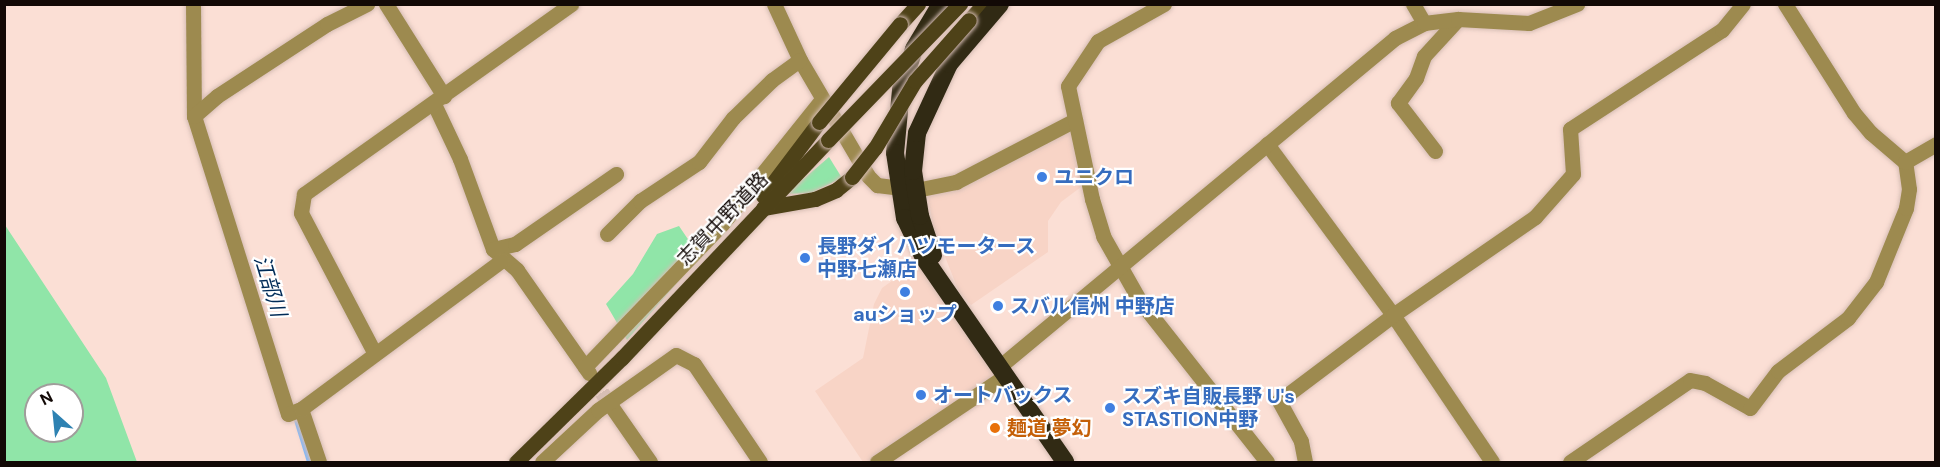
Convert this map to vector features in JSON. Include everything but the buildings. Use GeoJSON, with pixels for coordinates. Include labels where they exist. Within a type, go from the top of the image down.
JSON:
{"type":"FeatureCollection","features":[{"type":"Feature","properties":{"kind":"highway"},"geometry":{"type":"LineString","coordinates":[[941,4],[914,49],[905,77],[896,132],[918,247],[1065,462]]}},
{"type":"Feature","properties":{"kind":"highway"},"geometry":{"type":"LineString","coordinates":[[907,190],[917,133],[937,84],[963,45],[1000,4]]}},
{"type":"Feature","properties":{"kind":"highway"},"geometry":{"type":"LineString","coordinates":[[905,77],[937,84]]}},
{"type":"Feature","properties":{"kind":"main road"},"geometry":{"type":"LineString","coordinates":[[731,240],[819,122],[918,4]]}},
{"type":"Feature","properties":{"kind":"main road","name":"志賀中野道路"},"geometry":{"type":"LineString","coordinates":[[516,462],[621,358],[731,240],[960,4]]}},
{"type":"Feature","properties":{"kind":"main road"},"geometry":{"type":"LineString","coordinates":[[763,208],[826,195],[852,177],[875,148],[915,81],[984,4]]}},
{"type":"Feature","properties":{"kind":"street"},"geometry":{"type":"LineString","coordinates":[[194,4],[194,116],[288,414],[301,410],[498,254],[616,174]]}},
{"type":"Feature","properties":{"kind":"street"},"geometry":{"type":"LineString","coordinates":[[194,116],[217,96],[327,24],[367,4]]}},
{"type":"Feature","properties":{"kind":"street"},"geometry":{"type":"LineString","coordinates":[[386,4],[439,100],[498,254],[517,270],[587,370],[722,224],[822,99]]}},
{"type":"Feature","properties":{"kind":"street"},"geometry":{"type":"LineString","coordinates":[[774,4],[800,60],[822,99],[868,176],[877,185],[907,190],[956,182],[1075,120]]}},
{"type":"Feature","properties":{"kind":"street"},"geometry":{"type":"LineString","coordinates":[[1164,4],[1098,41],[1078,66],[1068,86],[1075,120],[1100,227],[1140,301],[1266,462]]}},
{"type":"Feature","properties":{"kind":"street"},"geometry":{"type":"LineString","coordinates":[[1413,4],[1424,23]]}},
{"type":"Feature","properties":{"kind":"street"},"geometry":{"type":"LineString","coordinates":[[877,462],[1002,372],[1121,266],[1395,38],[1424,23],[1458,19],[1529,23],[1577,4]]}},
{"type":"Feature","properties":{"kind":"street"},"geometry":{"type":"LineString","coordinates":[[1305,462],[1301,441],[1279,401],[1394,315],[1535,217],[1573,174],[1570,129],[1722,30],[1743,4]]}},
{"type":"Feature","properties":{"kind":"street"},"geometry":{"type":"LineString","coordinates":[[1570,462],[1690,380],[1705,383],[1750,408],[1778,371],[1848,318],[1876,282],[1906,208],[1910,189],[1905,162],[1871,134],[1854,113],[1785,4]]}},
{"type":"Feature","properties":{"kind":"street"},"geometry":{"type":"LineString","coordinates":[[374,352],[300,213],[304,194],[570,5]]}},
{"type":"Feature","properties":{"kind":"street"},"geometry":{"type":"LineString","coordinates":[[1435,151],[1398,104],[1416,78],[1424,56],[1458,19]]}},
{"type":"Feature","properties":{"kind":"street"},"geometry":{"type":"LineString","coordinates":[[607,234],[640,201],[699,162],[732,118],[772,80],[800,60]]}},
{"type":"Feature","properties":{"kind":"street"},"geometry":{"type":"LineString","coordinates":[[1268,144],[1394,315],[1491,462]]}},
{"type":"Feature","properties":{"kind":"street"},"geometry":{"type":"LineString","coordinates":[[1905,162],[1935,144]]}},
{"type":"Feature","properties":{"kind":"street"},"geometry":{"type":"LineString","coordinates":[[542,462],[609,403],[676,356],[694,364],[760,462]]}},
{"type":"Feature","properties":{"kind":"street"},"geometry":{"type":"LineString","coordinates":[[609,403],[650,462]]}},
{"type":"Feature","properties":{"kind":"street"},"geometry":{"type":"LineString","coordinates":[[301,410],[319,462]]}},
{"type":"Feature","properties":{"kind":"shaded area"},"geometry":{"type":"Polygon","coordinates":[[[1075,120],[1089,181],[1061,202],[1048,221],[1048,252],[971,305],[959,292],[933,226],[927,189],[1075,120]]]}},
{"type":"Feature","properties":{"kind":"shaded area"},"geometry":{"type":"Polygon","coordinates":[[[924,258],[1005,376],[877,462],[863,462],[815,391],[863,358],[874,304],[882,288],[924,258]]]}},
{"type":"Feature","properties":{"kind":"green space"},"geometry":{"type":"Polygon","coordinates":[[[829,157],[842,178],[811,193],[786,194],[829,157]]]}},
{"type":"Feature","properties":{"kind":"green space"},"geometry":{"type":"Polygon","coordinates":[[[5,225],[106,378],[137,462],[5,462],[5,225]]]}},
{"type":"Feature","properties":{"kind":"green space"},"geometry":{"type":"Polygon","coordinates":[[[679,226],[700,257],[627,340],[606,304],[633,274],[657,234],[679,226]]]}},
{"type":"Feature","properties":{"kind":"waterway","name":"江部川"},"geometry":{"type":"LineString","coordinates":[[295,417],[309,462]]}},
{"type":"Feature","properties":{"kind":"tunnel"},"geometry":{"type":"LineString","coordinates":[[589,373],[609,403]]}},
{"type":"Feature","properties":{"kind":"place","name":"ユニクロ"},"geometry":{"type":"Point","coordinates":[1042,177]}},
{"type":"Feature","properties":{"kind":"place","name":"長野ダイハツモータース 中野七瀬店"},"geometry":{"type":"Point","coordinates":[805,258]}},
{"type":"Feature","properties":{"kind":"place","name":"auショップ"},"geometry":{"type":"Point","coordinates":[905,292]}},
{"type":"Feature","properties":{"kind":"place","name":"スバル信州 中野店"},"geometry":{"type":"Point","coordinates":[998,306]}},
{"type":"Feature","properties":{"kind":"place","name":"オートバックス"},"geometry":{"type":"Point","coordinates":[921,395]}},
{"type":"Feature","properties":{"kind":"place","name":"スズキ自販長野 U's STASTION中野"},"geometry":{"type":"Point","coordinates":[1110,408]}},
{"type":"Feature","properties":{"kind":"place","name":"麺道 夢幻"},"geometry":{"type":"Point","coordinates":[995,428]}}]}
